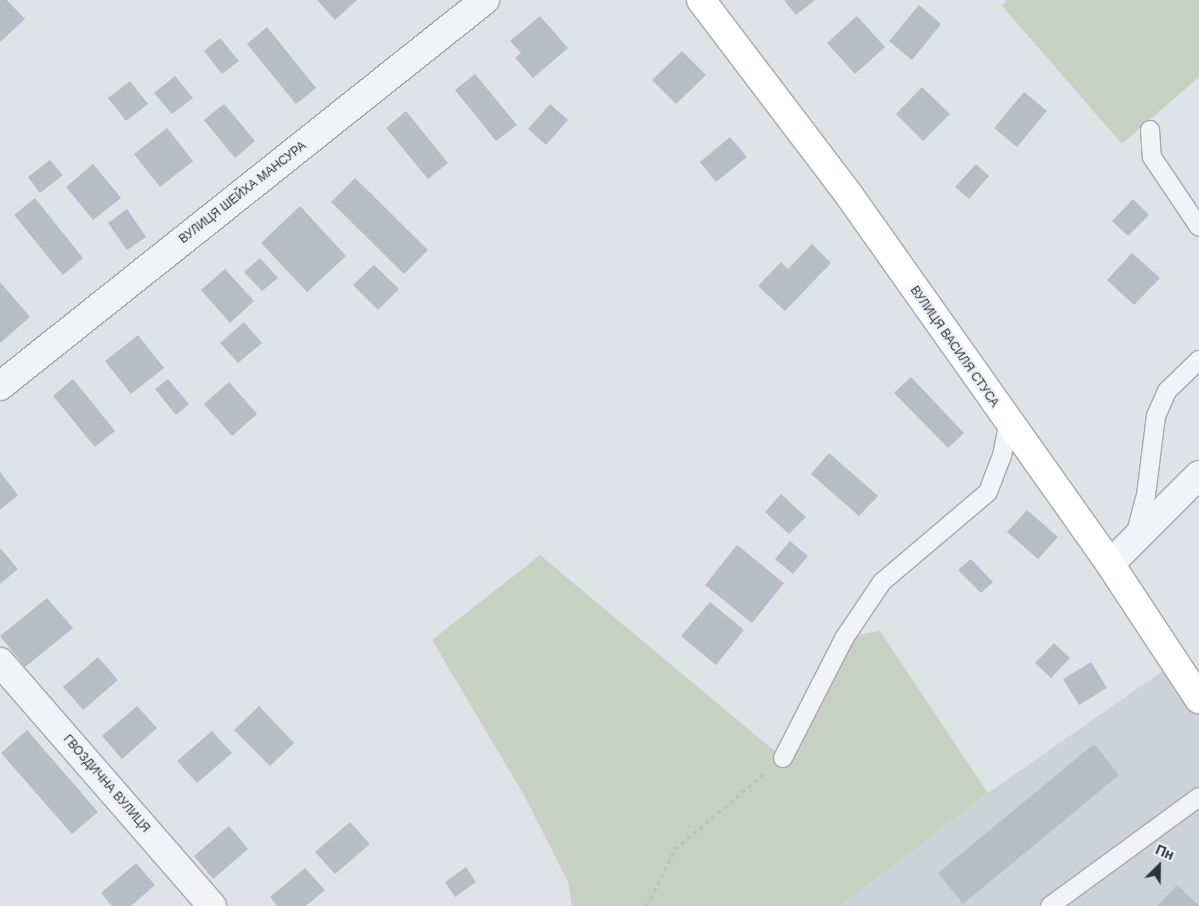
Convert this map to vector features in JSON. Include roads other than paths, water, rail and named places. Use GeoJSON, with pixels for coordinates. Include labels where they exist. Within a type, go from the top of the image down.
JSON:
{"type":"FeatureCollection","features":[{"type":"Feature","properties":{"kind":"main road","name":"ВУЛИЦЯ ВАСИЛЯ СТУСА"},"geometry":{"type":"LineString","coordinates":[[701,0],[849,195],[1008,424],[1110,564],[1199,699]]}},
{"type":"Feature","properties":{"kind":"street","name":"ВУЛИЦЯ ШЕЙХА МАНСУРА"},"geometry":{"type":"LineString","coordinates":[[0,386],[485,0]]}},
{"type":"Feature","properties":{"kind":"street"},"geometry":{"type":"LineString","coordinates":[[1110,564],[1199,475]]}},
{"type":"Feature","properties":{"kind":"street","name":"ГВОЗДИЧНА ВУЛИЦЯ"},"geometry":{"type":"LineString","coordinates":[[0,662],[212,906]]}},
{"type":"Feature","properties":{"kind":"lane"},"geometry":{"type":"LineString","coordinates":[[1150,130],[1152,157],[1199,227]]}},
{"type":"Feature","properties":{"kind":"lane"},"geometry":{"type":"LineString","coordinates":[[1132,544],[1146,495],[1156,416],[1167,391],[1199,360]]}},
{"type":"Feature","properties":{"kind":"lane"},"geometry":{"type":"LineString","coordinates":[[783,758],[844,637],[876,590],[988,492],[1002,456],[1008,424]]}},
{"type":"Feature","properties":{"kind":"lane"},"geometry":{"type":"LineString","coordinates":[[1050,906],[1199,797]]}}]}
